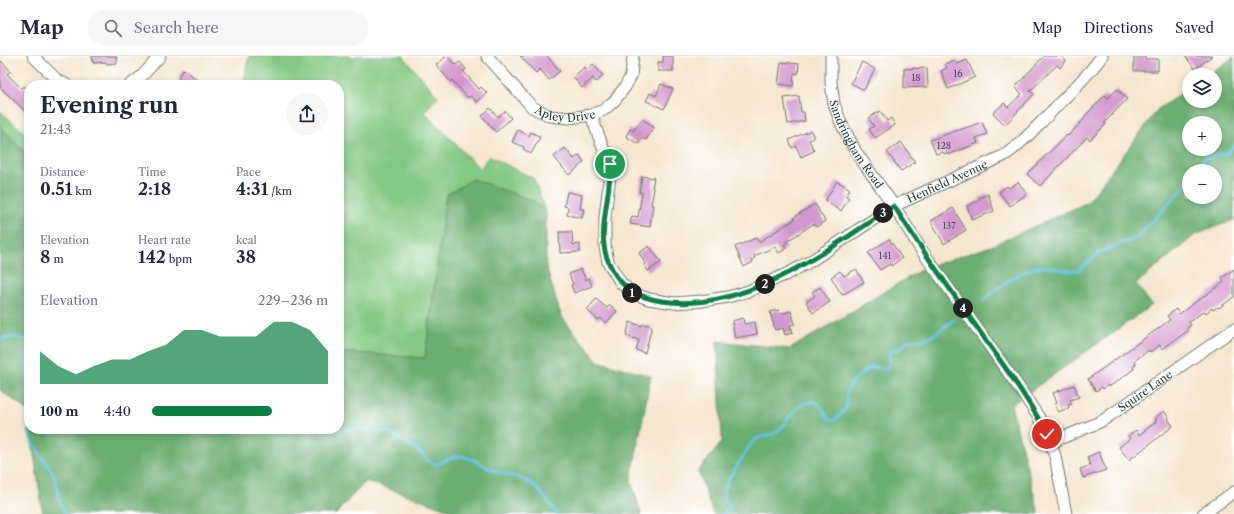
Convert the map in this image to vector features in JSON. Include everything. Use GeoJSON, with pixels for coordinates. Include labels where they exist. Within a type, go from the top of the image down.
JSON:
{"type":"FeatureCollection","features":[{"type":"Feature","properties":{"kind":"street"},"geometry":{"type":"LineString","coordinates":[[33,56],[57,80]]}},
{"type":"Feature","properties":{"kind":"street"},"geometry":{"type":"LineString","coordinates":[[137,80],[160,56]]}},
{"type":"Feature","properties":{"kind":"street","name":"Apley Drive"},"geometry":{"type":"LineString","coordinates":[[487,56],[532,107],[550,116],[568,118],[591,115],[604,110],[615,100],[626,87],[630,76],[633,56]]}},
{"type":"Feature","properties":{"kind":"street","name":"Sandringham Road"},"geometry":{"type":"LineString","coordinates":[[831,56],[831,82],[834,104],[841,123],[856,152],[894,206],[920,248],[1038,416],[1055,456],[1066,514]]}},
{"type":"Feature","properties":{"kind":"street","name":"Henfield Avenue"},"geometry":{"type":"LineString","coordinates":[[591,115],[610,164],[604,217],[604,246],[608,262],[621,283],[632,293],[649,299],[674,303],[700,301],[728,297],[749,291],[791,272],[811,261],[894,206],[1017,147],[1069,94],[1102,56]]}},
{"type":"Feature","properties":{"kind":"street","name":"Squire Lane"},"geometry":{"type":"LineString","coordinates":[[1050,443],[1102,421],[1234,329]]}},
{"type":"Feature","properties":{"kind":"street"},"geometry":{"type":"LineString","coordinates":[[1203,514],[1234,492]]}},
{"type":"Feature","properties":{"kind":"green space"},"geometry":{"type":"Polygon","coordinates":[[[249,56],[350,56],[352,59],[356,56],[403,56],[438,97],[424,112],[480,169],[489,156],[534,179],[546,213],[534,201],[446,195],[425,358],[344,352],[344,80],[244,80],[249,56]]]}},
{"type":"Feature","properties":{"kind":"green space"},"geometry":{"type":"Polygon","coordinates":[[[1234,57],[1234,220],[1195,235],[1136,284],[1152,305],[1011,405],[1039,514],[713,514],[698,471],[722,442],[717,341],[790,349],[922,269],[991,246],[1088,202],[1158,109],[1182,93],[1182,108],[1222,108],[1222,68],[1218,68],[1234,57]]]}},
{"type":"Feature","properties":{"kind":"green space"},"geometry":{"type":"Polygon","coordinates":[[[0,111],[24,133],[24,152],[0,126],[0,111]]]}},
{"type":"Feature","properties":{"kind":"green space"},"geometry":{"type":"Polygon","coordinates":[[[0,126],[24,152],[24,408],[0,390],[0,126]]]}},
{"type":"Feature","properties":{"kind":"green space"},"geometry":{"type":"Polygon","coordinates":[[[473,179],[534,201],[546,213],[546,266],[561,316],[598,361],[651,376],[631,480],[641,514],[462,514],[366,481],[340,509],[338,514],[43,514],[31,434],[344,434],[344,352],[425,358],[446,195],[473,179]]]}},
{"type":"Feature","properties":{"kind":"building"},"geometry":{"type":"Polygon","coordinates":[[[92,56],[116,56],[117,63],[93,63],[92,56]]]}},
{"type":"Feature","properties":{"kind":"building"},"geometry":{"type":"Polygon","coordinates":[[[447,56],[456,65],[460,62],[466,69],[463,71],[479,89],[481,87],[487,93],[477,102],[471,96],[468,98],[436,65],[447,56]]]}},
{"type":"Feature","properties":{"kind":"building"},"geometry":{"type":"Polygon","coordinates":[[[520,56],[547,56],[560,71],[549,80],[540,69],[536,73],[520,56]]]}},
{"type":"Feature","properties":{"kind":"building"},"geometry":{"type":"Polygon","coordinates":[[[663,56],[673,56],[673,71],[658,71],[658,62],[663,62],[663,56]]]}},
{"type":"Feature","properties":{"kind":"building"},"geometry":{"type":"Polygon","coordinates":[[[1044,56],[1061,56],[1066,61],[1060,68],[1057,65],[1030,91],[1034,94],[1005,125],[993,113],[1004,103],[1008,107],[1022,94],[1015,87],[1044,56]]]}},
{"type":"Feature","properties":{"kind":"building"},"geometry":{"type":"Polygon","coordinates":[[[1134,56],[1145,56],[1145,59],[1158,59],[1158,71],[1134,71],[1134,56]]]}},
{"type":"Feature","properties":{"kind":"building"},"geometry":{"type":"Polygon","coordinates":[[[1185,56],[1212,56],[1196,68],[1194,68],[1185,56]]]}},
{"type":"Feature","properties":{"kind":"building"},"geometry":{"type":"Polygon","coordinates":[[[0,60],[11,71],[7,74],[21,88],[24,86],[24,110],[0,87],[0,60]]]}},
{"type":"Feature","properties":{"kind":"building"},"geometry":{"type":"Polygon","coordinates":[[[955,60],[957,64],[967,60],[975,77],[948,89],[941,71],[947,68],[945,64],[955,60]]]}},
{"type":"Feature","properties":{"kind":"building"},"geometry":{"type":"Polygon","coordinates":[[[781,62],[799,64],[798,74],[794,73],[793,86],[778,84],[781,62]]]}},
{"type":"Feature","properties":{"kind":"building"},"geometry":{"type":"Polygon","coordinates":[[[862,62],[875,69],[864,90],[851,83],[862,62]]]}},
{"type":"Feature","properties":{"kind":"building"},"geometry":{"type":"Polygon","coordinates":[[[593,64],[603,76],[596,82],[593,78],[582,88],[573,77],[585,67],[587,70],[593,64]]]}},
{"type":"Feature","properties":{"kind":"building"},"geometry":{"type":"Polygon","coordinates":[[[927,68],[928,87],[904,88],[904,69],[927,68]]]}},
{"type":"Feature","properties":{"kind":"building"},"geometry":{"type":"Polygon","coordinates":[[[184,69],[197,80],[178,80],[180,77],[178,76],[184,69]]]}},
{"type":"Feature","properties":{"kind":"building"},"geometry":{"type":"Polygon","coordinates":[[[661,84],[673,89],[664,109],[646,101],[650,93],[656,96],[661,84]]]}},
{"type":"Feature","properties":{"kind":"building"},"geometry":{"type":"Polygon","coordinates":[[[1117,89],[1127,99],[1090,140],[1087,137],[1040,186],[1027,174],[1067,135],[1068,136],[1105,95],[1108,98],[1117,89]]]}},
{"type":"Feature","properties":{"kind":"building"},"geometry":{"type":"Polygon","coordinates":[[[799,96],[801,112],[804,112],[805,121],[788,124],[784,98],[799,96]]]}},
{"type":"Feature","properties":{"kind":"building"},"geometry":{"type":"Polygon","coordinates":[[[490,108],[498,117],[505,111],[511,118],[496,132],[482,116],[490,108]]]}},
{"type":"Feature","properties":{"kind":"building"},"geometry":{"type":"Polygon","coordinates":[[[880,111],[887,121],[891,118],[895,125],[875,138],[869,129],[874,126],[868,118],[880,111]]]}},
{"type":"Feature","properties":{"kind":"building"},"geometry":{"type":"Polygon","coordinates":[[[642,119],[654,127],[646,140],[642,138],[638,144],[626,136],[630,129],[633,131],[642,119]]]}},
{"type":"Feature","properties":{"kind":"building"},"geometry":{"type":"Polygon","coordinates":[[[982,122],[987,134],[976,138],[978,143],[948,155],[947,153],[944,154],[943,152],[936,154],[930,140],[982,122]]]}},
{"type":"Feature","properties":{"kind":"building"},"geometry":{"type":"Polygon","coordinates":[[[518,130],[529,136],[531,132],[540,137],[531,154],[523,149],[524,147],[512,142],[518,130]]]}},
{"type":"Feature","properties":{"kind":"building"},"geometry":{"type":"Polygon","coordinates":[[[811,130],[814,138],[809,140],[814,151],[801,157],[796,146],[792,148],[789,140],[811,130]]]}},
{"type":"Feature","properties":{"kind":"building"},"geometry":{"type":"Polygon","coordinates":[[[901,142],[915,162],[901,171],[887,152],[901,142]]]}},
{"type":"Feature","properties":{"kind":"building"},"geometry":{"type":"Polygon","coordinates":[[[565,148],[574,159],[579,155],[584,162],[569,175],[554,157],[565,148]]]}},
{"type":"Feature","properties":{"kind":"building"},"geometry":{"type":"Polygon","coordinates":[[[642,176],[654,178],[652,188],[654,189],[651,205],[653,205],[650,227],[630,224],[632,216],[638,217],[642,193],[639,192],[642,176]]]}},
{"type":"Feature","properties":{"kind":"building"},"geometry":{"type":"Polygon","coordinates":[[[837,181],[850,189],[846,196],[849,198],[841,211],[825,201],[837,181]]]}},
{"type":"Feature","properties":{"kind":"building"},"geometry":{"type":"Polygon","coordinates":[[[1018,182],[1027,194],[1010,206],[999,192],[1007,186],[1009,188],[1018,182]]]}},
{"type":"Feature","properties":{"kind":"building"},"geometry":{"type":"Polygon","coordinates":[[[567,192],[582,195],[580,209],[584,209],[582,218],[567,215],[568,207],[564,206],[567,192]]]}},
{"type":"Feature","properties":{"kind":"building"},"geometry":{"type":"Polygon","coordinates":[[[988,194],[994,211],[972,220],[967,206],[980,200],[979,198],[988,194]]]}},
{"type":"Feature","properties":{"kind":"building"},"geometry":{"type":"Polygon","coordinates":[[[815,204],[825,221],[816,227],[813,224],[786,242],[787,243],[784,245],[787,248],[779,253],[775,247],[754,256],[755,258],[752,260],[753,262],[744,267],[735,247],[756,238],[759,242],[815,204]]]}},
{"type":"Feature","properties":{"kind":"building"},"geometry":{"type":"Polygon","coordinates":[[[953,208],[966,230],[944,244],[931,221],[953,208]]]}},
{"type":"Feature","properties":{"kind":"building"},"geometry":{"type":"Polygon","coordinates":[[[559,232],[572,232],[573,245],[580,244],[580,252],[560,253],[559,232]]]}},
{"type":"Feature","properties":{"kind":"building"},"geometry":{"type":"Polygon","coordinates":[[[889,239],[902,258],[891,266],[890,264],[880,270],[868,253],[889,239]]]}},
{"type":"Feature","properties":{"kind":"building"},"geometry":{"type":"Polygon","coordinates":[[[649,246],[661,262],[648,271],[639,253],[649,246]]]}},
{"type":"Feature","properties":{"kind":"building"},"geometry":{"type":"Polygon","coordinates":[[[581,269],[586,280],[589,278],[592,286],[574,293],[571,285],[573,284],[569,274],[581,269]]]}},
{"type":"Feature","properties":{"kind":"building"},"geometry":{"type":"Polygon","coordinates":[[[856,269],[864,282],[842,295],[831,277],[840,271],[844,276],[856,269]]]}},
{"type":"Feature","properties":{"kind":"building"},"geometry":{"type":"Polygon","coordinates":[[[1234,269],[1234,297],[1219,308],[1218,307],[1213,310],[1212,308],[1206,313],[1204,311],[1189,322],[1191,325],[1187,328],[1189,330],[1162,349],[1160,345],[1150,352],[1149,350],[1134,361],[1136,364],[1133,367],[1134,369],[1109,387],[1108,385],[1103,389],[1102,387],[1096,391],[1088,379],[1170,320],[1167,316],[1176,309],[1179,314],[1224,282],[1222,278],[1234,269]]]}},
{"type":"Feature","properties":{"kind":"building"},"geometry":{"type":"Polygon","coordinates":[[[820,287],[830,302],[813,313],[806,302],[815,296],[812,292],[820,287]]]}},
{"type":"Feature","properties":{"kind":"building"},"geometry":{"type":"Polygon","coordinates":[[[596,299],[607,308],[610,305],[617,311],[606,323],[600,318],[598,320],[587,310],[596,299]]]}},
{"type":"Feature","properties":{"kind":"building"},"geometry":{"type":"Polygon","coordinates":[[[779,310],[780,314],[791,311],[795,324],[790,325],[793,333],[785,335],[783,328],[775,330],[770,312],[779,310]]]}},
{"type":"Feature","properties":{"kind":"building"},"geometry":{"type":"Polygon","coordinates":[[[743,318],[744,324],[755,322],[757,334],[735,338],[732,321],[743,318]]]}},
{"type":"Feature","properties":{"kind":"building"},"geometry":{"type":"Polygon","coordinates":[[[630,322],[642,326],[643,324],[652,326],[645,353],[636,350],[639,340],[626,336],[630,322]]]}},
{"type":"Feature","properties":{"kind":"building"},"geometry":{"type":"Polygon","coordinates":[[[1074,385],[1079,397],[1070,400],[1072,404],[1068,405],[1069,408],[1058,412],[1055,404],[1057,403],[1053,393],[1074,385]]]}},
{"type":"Feature","properties":{"kind":"building"},"geometry":{"type":"Polygon","coordinates":[[[1164,411],[1173,426],[1129,460],[1119,447],[1130,439],[1128,436],[1136,430],[1139,435],[1156,422],[1156,417],[1164,411]]]}},
{"type":"Feature","properties":{"kind":"building"},"geometry":{"type":"Polygon","coordinates":[[[1099,452],[1106,470],[1083,478],[1080,469],[1090,466],[1087,457],[1099,452]]]}},
{"type":"Feature","properties":{"kind":"waterway"},"geometry":{"type":"LineString","coordinates":[[1200,164],[1205,158],[1227,153],[1234,146]]}},
{"type":"Feature","properties":{"kind":"waterway"},"geometry":{"type":"LineString","coordinates":[[983,301],[1013,278],[1030,269],[1048,267],[1067,271],[1079,270],[1101,251],[1122,242],[1130,241],[1138,236],[1182,190]]}},
{"type":"Feature","properties":{"kind":"waterway"},"geometry":{"type":"LineString","coordinates":[[722,514],[729,508],[723,493],[724,487],[756,439],[777,432],[797,408],[811,402],[819,404],[830,420],[835,420],[845,410],[848,388],[865,371],[872,367],[885,369],[889,365],[890,351],[900,349],[908,340],[924,339],[934,335],[954,320]]}},
{"type":"Feature","properties":{"kind":"waterway"},"geometry":{"type":"LineString","coordinates":[[0,339],[18,337],[24,339]]}},
{"type":"Feature","properties":{"kind":"waterway"},"geometry":{"type":"LineString","coordinates":[[344,430],[389,433],[415,448],[432,464],[440,463],[457,456],[470,458],[495,471],[519,478],[533,485],[557,514]]}},
{"type":"Feature","properties":{"kind":"waterway"},"geometry":{"type":"LineString","coordinates":[[30,434],[32,442],[52,472],[56,482],[62,509],[65,514]]}},
{"type":"Feature","properties":{"kind":"route"},"geometry":{"type":"LineString","coordinates":[[610,164],[604,217],[604,246],[608,262],[621,283],[632,293],[649,299],[674,303],[728,297],[749,291],[811,261],[894,206],[920,248],[1020,389],[1038,416],[1047,434]]}}]}
